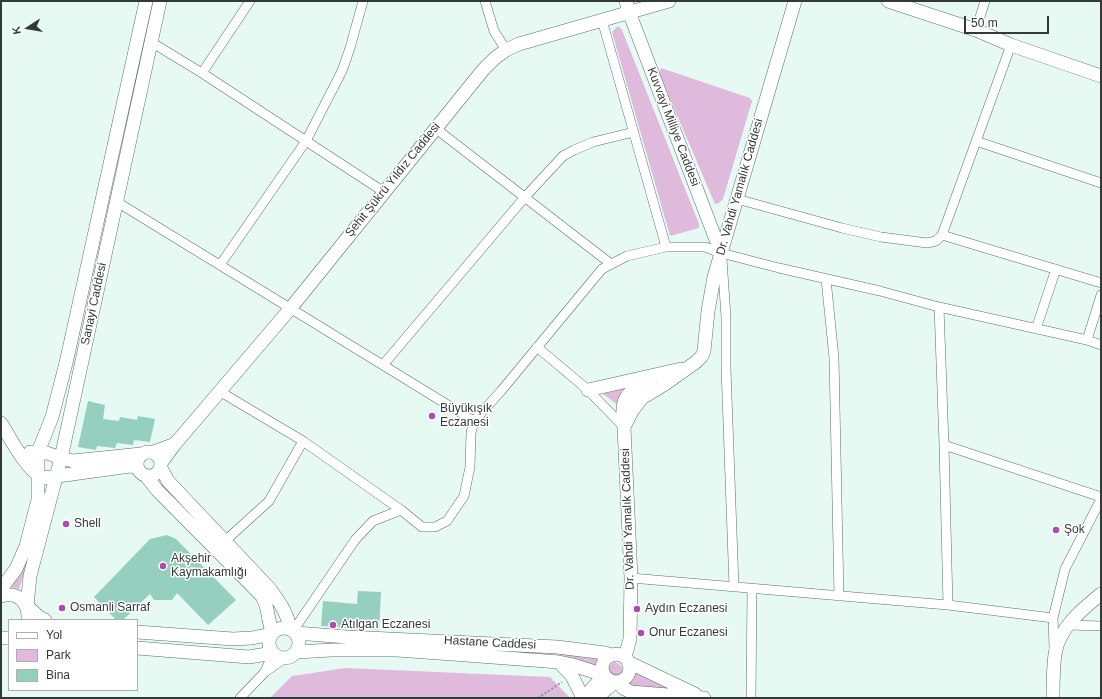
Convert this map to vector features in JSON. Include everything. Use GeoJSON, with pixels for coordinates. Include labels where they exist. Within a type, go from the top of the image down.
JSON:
{"type":"FeatureCollection","features":[{"type":"Feature","properties":{"kind":"street","name":"Sanayi Caddesi"},"geometry":{"type":"LineString","coordinates":[[1,590],[16,569],[26,546],[38,500],[38,452],[52,417],[66,364],[146,1]]}},
{"type":"Feature","properties":{"kind":"street","name":"Sanayi Caddesi"},"geometry":{"type":"LineString","coordinates":[[28,619],[27,606],[30,576],[56,477],[160,1]]}},
{"type":"Feature","properties":{"kind":"street"},"geometry":{"type":"LineString","coordinates":[[202,73],[250,1]]}},
{"type":"Feature","properties":{"kind":"street"},"geometry":{"type":"LineString","coordinates":[[220,265],[306,141],[342,71],[363,1]]}},
{"type":"Feature","properties":{"kind":"street"},"geometry":{"type":"LineString","coordinates":[[485,1],[494,31],[506,50]]}},
{"type":"Feature","properties":{"kind":"street","name":"Şehit Şükrü Yıldız Caddesi"},"geometry":{"type":"LineString","coordinates":[[150,461],[175,444],[290,309],[435,128],[483,70],[495,58],[506,50],[534,39],[602,20],[627,7],[669,1]]}},
{"type":"Feature","properties":{"kind":"street","name":"Dr. Vahdi Yamalık Caddesi"},"geometry":{"type":"LineString","coordinates":[[624,427],[632,410],[642,398],[665,384],[702,356],[704,351],[708,311],[714,278],[795,1]]}},
{"type":"Feature","properties":{"kind":"street"},"geometry":{"type":"LineString","coordinates":[[888,1],[976,30],[1011,45],[1101,76]]}},
{"type":"Feature","properties":{"kind":"street"},"geometry":{"type":"LineString","coordinates":[[976,30],[984,1]]}},
{"type":"Feature","properties":{"kind":"street","name":"Kuvvayi Milliye Caddesi"},"geometry":{"type":"LineString","coordinates":[[627,7],[721,253]]}},
{"type":"Feature","properties":{"kind":"street"},"geometry":{"type":"LineString","coordinates":[[602,20],[666,247]]}},
{"type":"Feature","properties":{"kind":"street"},"geometry":{"type":"LineString","coordinates":[[151,42],[202,73],[384,192]]}},
{"type":"Feature","properties":{"kind":"street"},"geometry":{"type":"LineString","coordinates":[[737,199],[842,228],[889,238],[927,243],[936,241],[942,235],[1011,45]]}},
{"type":"Feature","properties":{"kind":"street"},"geometry":{"type":"LineString","coordinates":[[435,128],[611,264]]}},
{"type":"Feature","properties":{"kind":"street"},"geometry":{"type":"LineString","coordinates":[[383,365],[525,197],[563,156],[593,142],[634,132]]}},
{"type":"Feature","properties":{"kind":"street"},"geometry":{"type":"LineString","coordinates":[[976,140],[1101,183]]}},
{"type":"Feature","properties":{"kind":"street"},"geometry":{"type":"LineString","coordinates":[[117,202],[474,421]]}},
{"type":"Feature","properties":{"kind":"street"},"geometry":{"type":"LineString","coordinates":[[942,235],[1101,283]]}},
{"type":"Feature","properties":{"kind":"street"},"geometry":{"type":"LineString","coordinates":[[219,391],[302,441],[401,510],[422,528],[435,527],[447,521],[464,496],[470,467],[471,433],[474,421],[602,269],[627,256],[666,247],[705,247],[721,253],[939,307],[1087,340],[1101,345]]}},
{"type":"Feature","properties":{"kind":"street"},"geometry":{"type":"LineString","coordinates":[[721,253],[726,317],[726,369],[734,588]]}},
{"type":"Feature","properties":{"kind":"street"},"geometry":{"type":"LineString","coordinates":[[1036,329],[1056,269]]}},
{"type":"Feature","properties":{"kind":"street"},"geometry":{"type":"LineString","coordinates":[[826,279],[834,358],[839,596]]}},
{"type":"Feature","properties":{"kind":"street"},"geometry":{"type":"LineString","coordinates":[[1087,340],[1101,295]]}},
{"type":"Feature","properties":{"kind":"street"},"geometry":{"type":"LineString","coordinates":[[939,307],[948,605]]}},
{"type":"Feature","properties":{"kind":"street"},"geometry":{"type":"LineString","coordinates":[[537,347],[588,390],[624,427]]}},
{"type":"Feature","properties":{"kind":"street","name":"Dr. Vahdi Yamalık Caddesi"},"geometry":{"type":"LineString","coordinates":[[588,390],[687,368]]}},
{"type":"Feature","properties":{"kind":"street","name":"Dr. Vahdi Yamalık Caddesi"},"geometry":{"type":"LineString","coordinates":[[626,660],[630,639],[631,578],[622,408],[626,396],[653,376]]}},
{"type":"Feature","properties":{"kind":"street"},"geometry":{"type":"LineString","coordinates":[[1,423],[18,452],[38,476],[43,478],[130,466],[150,461]]}},
{"type":"Feature","properties":{"kind":"street"},"geometry":{"type":"LineString","coordinates":[[225,541],[269,501],[302,441]]}},
{"type":"Feature","properties":{"kind":"street"},"geometry":{"type":"LineString","coordinates":[[944,445],[1101,498],[1065,569],[1053,618],[1055,653],[1053,698]]}},
{"type":"Feature","properties":{"kind":"street"},"geometry":{"type":"LineString","coordinates":[[18,452],[47,453],[73,461],[150,461],[270,589],[284,609],[293,631],[300,642],[285,654],[240,698]]}},
{"type":"Feature","properties":{"kind":"street"},"geometry":{"type":"LineString","coordinates":[[150,461],[138,471],[146,476],[157,490],[262,596],[266,605],[272,634],[269,644],[285,654]]}},
{"type":"Feature","properties":{"kind":"street"},"geometry":{"type":"LineString","coordinates":[[293,631],[354,540],[373,521],[401,510]]}},
{"type":"Feature","properties":{"kind":"street"},"geometry":{"type":"LineString","coordinates":[[631,578],[734,588],[948,605],[1053,618]]}},
{"type":"Feature","properties":{"kind":"street"},"geometry":{"type":"LineString","coordinates":[[751,698],[752,589]]}},
{"type":"Feature","properties":{"kind":"street"},"geometry":{"type":"LineString","coordinates":[[1055,653],[1058,641],[1068,625],[1084,608],[1101,594]]}},
{"type":"Feature","properties":{"kind":"street"},"geometry":{"type":"LineString","coordinates":[[1,596],[9,595],[20,598],[39,617],[43,619]]}},
{"type":"Feature","properties":{"kind":"street"},"geometry":{"type":"LineString","coordinates":[[1068,625],[1101,626]]}},
{"type":"Feature","properties":{"kind":"street"},"geometry":{"type":"LineString","coordinates":[[138,632],[233,639],[252,638],[272,634],[280,628],[293,631]]}},
{"type":"Feature","properties":{"kind":"street","name":"Hastane Caddesi"},"geometry":{"type":"LineString","coordinates":[[293,631],[347,637],[557,647],[605,652],[611,655],[620,655],[626,660],[703,698]]}},
{"type":"Feature","properties":{"kind":"street","name":"Hastane Caddesi"},"geometry":{"type":"LineString","coordinates":[[138,648],[249,657],[331,650],[397,650],[559,662],[604,675],[607,679],[617,682],[631,695],[703,698]]}},
{"type":"Feature","properties":{"kind":"street"},"geometry":{"type":"LineString","coordinates":[[266,672],[285,654]]}},
{"type":"Feature","properties":{"kind":"street"},"geometry":{"type":"LineString","coordinates":[[559,662],[572,676],[583,698],[604,675],[602,669],[603,663],[606,658],[611,655]]}},
{"type":"Feature","properties":{"kind":"street"},"geometry":{"type":"LineString","coordinates":[[596,698],[617,682],[624,680],[628,676],[630,667],[626,660]]}},
{"type":"Feature","properties":{"kind":"path"},"geometry":{"type":"LineString","coordinates":[[538,698],[572,676]]}},
{"type":"Feature","properties":{"kind":"green space"},"geometry":{"type":"Polygon","coordinates":[[[618,26],[622,30],[699,224],[699,228],[670,236],[612,32],[618,26]]]}},
{"type":"Feature","properties":{"kind":"green space"},"geometry":{"type":"Polygon","coordinates":[[[661,68],[750,98],[752,101],[723,199],[719,203],[715,204],[659,73],[661,68]]]}},
{"type":"Feature","properties":{"kind":"green space"},"geometry":{"type":"Polygon","coordinates":[[[630,387],[621,394],[618,405],[603,394],[630,387]]]}},
{"type":"Feature","properties":{"kind":"green space"},"geometry":{"type":"Polygon","coordinates":[[[44,491],[51,492],[19,589],[10,587],[44,491]]]}},
{"type":"Feature","properties":{"kind":"green space"},"geometry":{"type":"Polygon","coordinates":[[[554,653],[603,656],[596,667],[576,659],[554,653]]]}},
{"type":"Feature","properties":{"kind":"green space"},"geometry":{"type":"Polygon","coordinates":[[[614,662],[618,663],[622,667],[622,672],[619,676],[610,676],[608,667],[614,662]]]}},
{"type":"Feature","properties":{"kind":"green space"},"geometry":{"type":"Polygon","coordinates":[[[346,668],[550,677],[570,698],[270,698],[292,676],[346,668]]]}},
{"type":"Feature","properties":{"kind":"green space"},"geometry":{"type":"Polygon","coordinates":[[[635,669],[686,693],[629,685],[635,669]]]}},
{"type":"Feature","properties":{"kind":"building"},"geometry":{"type":"Polygon","coordinates":[[[88,401],[105,405],[103,419],[119,421],[120,417],[137,420],[138,416],[155,419],[150,442],[134,440],[133,445],[117,443],[115,448],[97,446],[96,450],[78,447],[88,401]]]}},
{"type":"Feature","properties":{"kind":"building","name":"Akşehir Kaymakamlığı"},"geometry":{"type":"Polygon","coordinates":[[[167,535],[176,539],[236,600],[208,625],[177,593],[172,600],[154,600],[150,594],[124,619],[115,619],[94,597],[150,539],[167,535]]]}},
{"type":"Feature","properties":{"kind":"building"},"geometry":{"type":"Polygon","coordinates":[[[358,591],[381,592],[379,630],[321,626],[323,601],[357,604],[358,591]]]}},
{"type":"Feature","properties":{"kind":"place","name":"Büyükışık Eczanesi"},"geometry":{"type":"Point","coordinates":[432,416]}},
{"type":"Feature","properties":{"kind":"place","name":"Shell"},"geometry":{"type":"Point","coordinates":[66,524]}},
{"type":"Feature","properties":{"kind":"place","name":"Şok"},"geometry":{"type":"Point","coordinates":[1056,530]}},
{"type":"Feature","properties":{"kind":"place","name":"Akşehir Kaymakamlığı"},"geometry":{"type":"Point","coordinates":[163,566]}},
{"type":"Feature","properties":{"kind":"place","name":"Osmanli Sarraf"},"geometry":{"type":"Point","coordinates":[62,608]}},
{"type":"Feature","properties":{"kind":"place","name":"Aydın Eczanesi"},"geometry":{"type":"Point","coordinates":[637,609]}},
{"type":"Feature","properties":{"kind":"place","name":"Atılgan Eczanesi"},"geometry":{"type":"Point","coordinates":[333,625]}},
{"type":"Feature","properties":{"kind":"place","name":"Onur Eczanesi"},"geometry":{"type":"Point","coordinates":[641,633]}}]}
